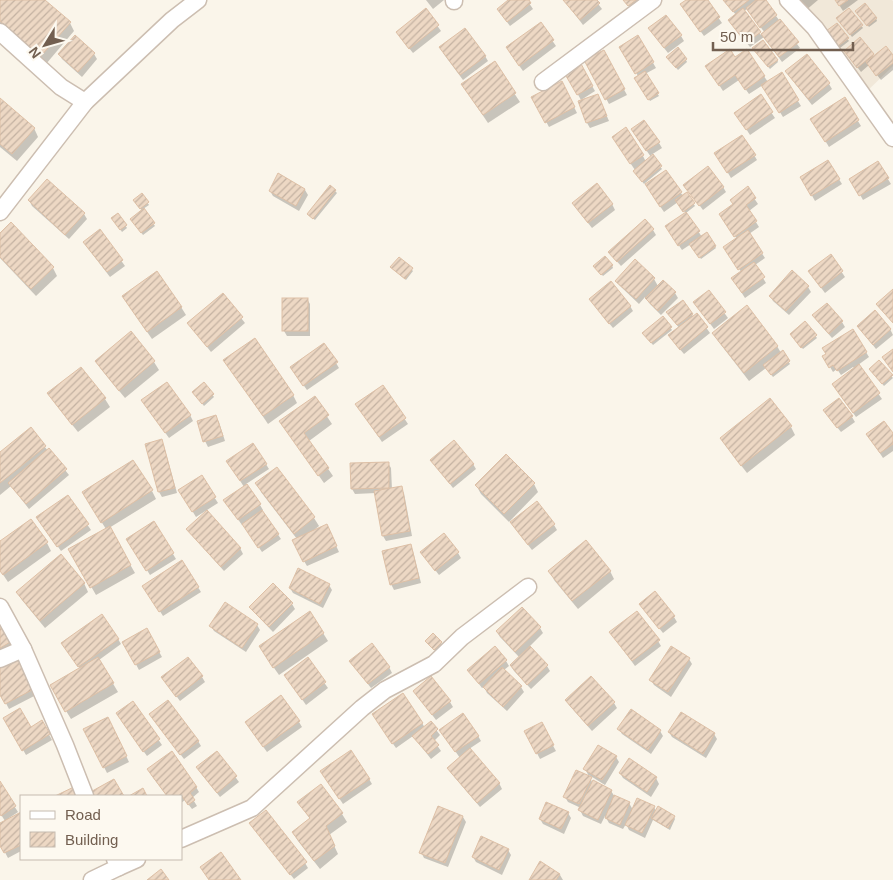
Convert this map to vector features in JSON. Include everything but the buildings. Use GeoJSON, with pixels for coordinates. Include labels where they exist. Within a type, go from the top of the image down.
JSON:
{"type":"FeatureCollection","features":[{"type":"Feature","properties":{"kind":"street"},"geometry":{"type":"LineString","coordinates":[[0,212],[85,102],[172,20],[198,0]]}},
{"type":"Feature","properties":{"kind":"street"},"geometry":{"type":"LineString","coordinates":[[543,82],[654,0]]}},
{"type":"Feature","properties":{"kind":"street"},"geometry":{"type":"LineString","coordinates":[[788,0],[815,28],[893,138]]}},
{"type":"Feature","properties":{"kind":"street"},"geometry":{"type":"LineString","coordinates":[[0,32],[61,87],[85,102]]}},
{"type":"Feature","properties":{"kind":"street"},"geometry":{"type":"LineString","coordinates":[[182,839],[252,808],[362,708],[385,690],[434,664],[462,637],[528,587]]}},
{"type":"Feature","properties":{"kind":"street"},"geometry":{"type":"LineString","coordinates":[[0,607],[23,649],[85,795]]}},
{"type":"Feature","properties":{"kind":"street"},"geometry":{"type":"LineString","coordinates":[[0,659],[23,649]]}},
{"type":"Feature","properties":{"kind":"street"},"geometry":{"type":"LineString","coordinates":[[92,880],[117,863],[132,860]]}},
{"type":"Feature","properties":{"kind":"shaded area"},"geometry":{"type":"Polygon","coordinates":[[[788,0],[892,0],[893,66],[863,95],[788,0]]]}}]}
